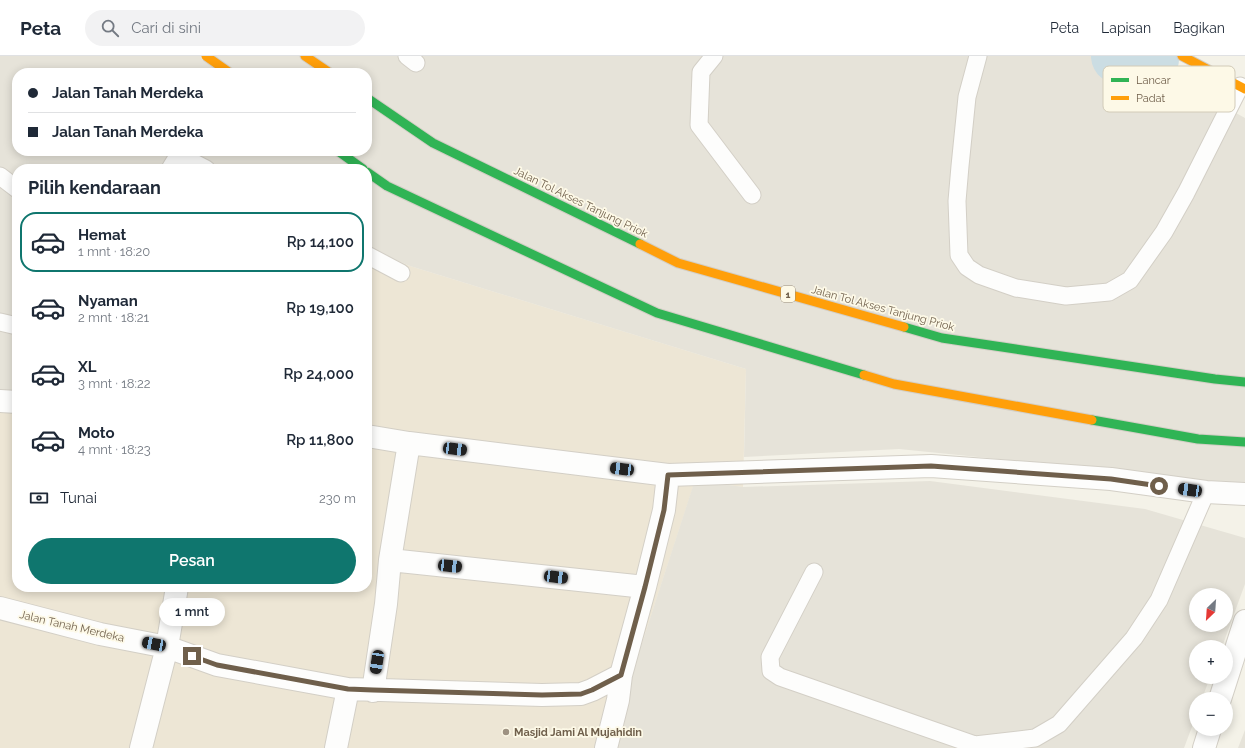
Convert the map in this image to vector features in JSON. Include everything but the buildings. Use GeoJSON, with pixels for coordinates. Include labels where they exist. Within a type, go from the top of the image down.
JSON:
{"type":"FeatureCollection","features":[{"type":"Feature","properties":{"kind":"highway"},"geometry":{"type":"LineString","coordinates":[[206,56],[223,68]]}},
{"type":"Feature","properties":{"kind":"highway"},"geometry":{"type":"LineString","coordinates":[[305,56],[323,68]]}},
{"type":"Feature","properties":{"kind":"highway"},"geometry":{"type":"LineString","coordinates":[[1182,56],[1201,66]]}},
{"type":"Feature","properties":{"kind":"highway","name":"Jalan Tol Akses Tanjung Priok"},"geometry":{"type":"LineString","coordinates":[[372,101],[433,143],[678,263],[942,338],[1207,378],[1245,382]]}},
{"type":"Feature","properties":{"kind":"highway"},"geometry":{"type":"LineString","coordinates":[[345,156],[356,164]]}},
{"type":"Feature","properties":{"kind":"highway"},"geometry":{"type":"LineString","coordinates":[[372,176],[387,186],[657,313],[894,384],[1198,439],[1245,442]]}},
{"type":"Feature","properties":{"kind":"street"},"geometry":{"type":"LineString","coordinates":[[0,401],[12,402]]}},
{"type":"Feature","properties":{"kind":"street"},"geometry":{"type":"LineString","coordinates":[[372,437],[409,443],[668,475],[931,466],[1111,479],[1206,492],[1245,494]]}},
{"type":"Feature","properties":{"kind":"street"},"geometry":{"type":"LineString","coordinates":[[373,690],[386,604],[390,560],[409,443]]}},
{"type":"Feature","properties":{"kind":"street"},"geometry":{"type":"LineString","coordinates":[[606,748],[618,700],[621,675],[664,510],[668,475]]}},
{"type":"Feature","properties":{"kind":"street"},"geometry":{"type":"LineString","coordinates":[[390,560],[645,587]]}},
{"type":"Feature","properties":{"kind":"street"},"geometry":{"type":"LineString","coordinates":[[141,748],[167,647],[176,592]]}},
{"type":"Feature","properties":{"kind":"street","name":"Jalan Tanah Merdeka"},"geometry":{"type":"LineString","coordinates":[[0,608],[100,634],[167,647],[217,665],[348,689],[542,695],[581,694],[621,675]]}},
{"type":"Feature","properties":{"kind":"street"},"geometry":{"type":"LineString","coordinates":[[1222,692],[1245,621]]}},
{"type":"Feature","properties":{"kind":"street"},"geometry":{"type":"LineString","coordinates":[[336,748],[348,689]]}},
{"type":"Feature","properties":{"kind":"street"},"geometry":{"type":"LineString","coordinates":[[1204,748],[1208,736]]}},
{"type":"Feature","properties":{"kind":"lane"},"geometry":{"type":"LineString","coordinates":[[215,68],[220,56]]}},
{"type":"Feature","properties":{"kind":"lane"},"geometry":{"type":"LineString","coordinates":[[714,56],[701,72],[699,125],[752,195]]}},
{"type":"Feature","properties":{"kind":"lane"},"geometry":{"type":"LineString","coordinates":[[978,56],[967,97],[961,158],[957,201],[959,255],[967,267],[979,275],[1016,288],[1066,296],[1109,292],[1130,280],[1164,232],[1229,112]]}},
{"type":"Feature","properties":{"kind":"lane"},"geometry":{"type":"LineString","coordinates":[[1235,100],[1242,87]]}},
{"type":"Feature","properties":{"kind":"lane"},"geometry":{"type":"LineString","coordinates":[[185,156],[198,164]]}},
{"type":"Feature","properties":{"kind":"lane"},"geometry":{"type":"LineString","coordinates":[[0,176],[12,185]]}},
{"type":"Feature","properties":{"kind":"lane"},"geometry":{"type":"LineString","coordinates":[[372,258],[401,273]]}},
{"type":"Feature","properties":{"kind":"lane"},"geometry":{"type":"LineString","coordinates":[[0,322],[12,325]]}},
{"type":"Feature","properties":{"kind":"lane"},"geometry":{"type":"LineString","coordinates":[[814,572],[770,657],[772,671],[780,677],[975,745],[1035,738],[1059,724],[1134,638],[1159,600],[1206,492]]}},
{"type":"Feature","properties":{"kind":"shaded area"},"geometry":{"type":"Polygon","coordinates":[[[0,56],[1132,56],[1150,66],[1103,66],[1103,112],[1234,112],[1245,118],[1245,486],[1157,475],[899,449],[744,457],[746,369],[410,266],[372,250],[372,164],[12,164],[12,392],[0,390],[0,56]]]}},
{"type":"Feature","properties":{"kind":"shaded area"},"geometry":{"type":"Polygon","coordinates":[[[372,250],[410,266],[746,369],[743,487],[695,481],[608,748],[0,748],[0,390],[12,392],[12,592],[372,592],[372,250]]]}},
{"type":"Feature","properties":{"kind":"shaded area"},"geometry":{"type":"Polygon","coordinates":[[[695,480],[743,487],[930,481],[1145,509],[1245,538],[1245,584],[1233,617],[1233,588],[1189,588],[1189,632],[1227,632],[1225,640],[1189,640],[1189,684],[1207,684],[1205,692],[1189,692],[1189,735],[1184,748],[608,748],[695,480]]]}},
{"type":"Feature","properties":{"kind":"shaded area"},"geometry":{"type":"Polygon","coordinates":[[[1245,730],[1245,748],[1238,748],[1245,730]]]}},
{"type":"Feature","properties":{"kind":"waterway"},"geometry":{"type":"LineString","coordinates":[[1119,56],[1135,61],[1151,59]]}},
{"type":"Feature","properties":{"kind":"traffic: fast"},"geometry":{"type":"LineString","coordinates":[[372,101],[433,143],[640,244]]}},
{"type":"Feature","properties":{"kind":"traffic: fast"},"geometry":{"type":"LineString","coordinates":[[345,156],[356,164]]}},
{"type":"Feature","properties":{"kind":"traffic: fast"},"geometry":{"type":"LineString","coordinates":[[372,176],[387,186],[657,313],[864,375]]}},
{"type":"Feature","properties":{"kind":"traffic: fast"},"geometry":{"type":"LineString","coordinates":[[904,327],[942,338],[1215,379],[1245,382]]}},
{"type":"Feature","properties":{"kind":"traffic: fast"},"geometry":{"type":"LineString","coordinates":[[1092,420],[1198,439],[1245,442]]}},
{"type":"Feature","properties":{"kind":"traffic: slow"},"geometry":{"type":"LineString","coordinates":[[206,56],[223,68]]}},
{"type":"Feature","properties":{"kind":"traffic: slow"},"geometry":{"type":"LineString","coordinates":[[305,56],[323,68]]}},
{"type":"Feature","properties":{"kind":"traffic: slow"},"geometry":{"type":"LineString","coordinates":[[1182,56],[1201,66]]}},
{"type":"Feature","properties":{"kind":"traffic: slow"},"geometry":{"type":"LineString","coordinates":[[1235,84],[1245,89]]}},
{"type":"Feature","properties":{"kind":"traffic: slow"},"geometry":{"type":"LineString","coordinates":[[640,244],[678,263],[904,327]]}},
{"type":"Feature","properties":{"kind":"traffic: slow"},"geometry":{"type":"LineString","coordinates":[[864,375],[894,384],[1092,420]]}},
{"type":"Feature","properties":{"kind":"place","name":"Masjid Jami Al Mujahidin"},"geometry":{"type":"Point","coordinates":[506,732]}},
{"type":"Feature","properties":{"kind":"route"},"geometry":{"type":"LineString","coordinates":[[192,656],[217,665],[348,689],[542,695],[581,694],[621,675],[664,510],[668,475],[931,466],[1111,479],[1159,486]]}}]}
